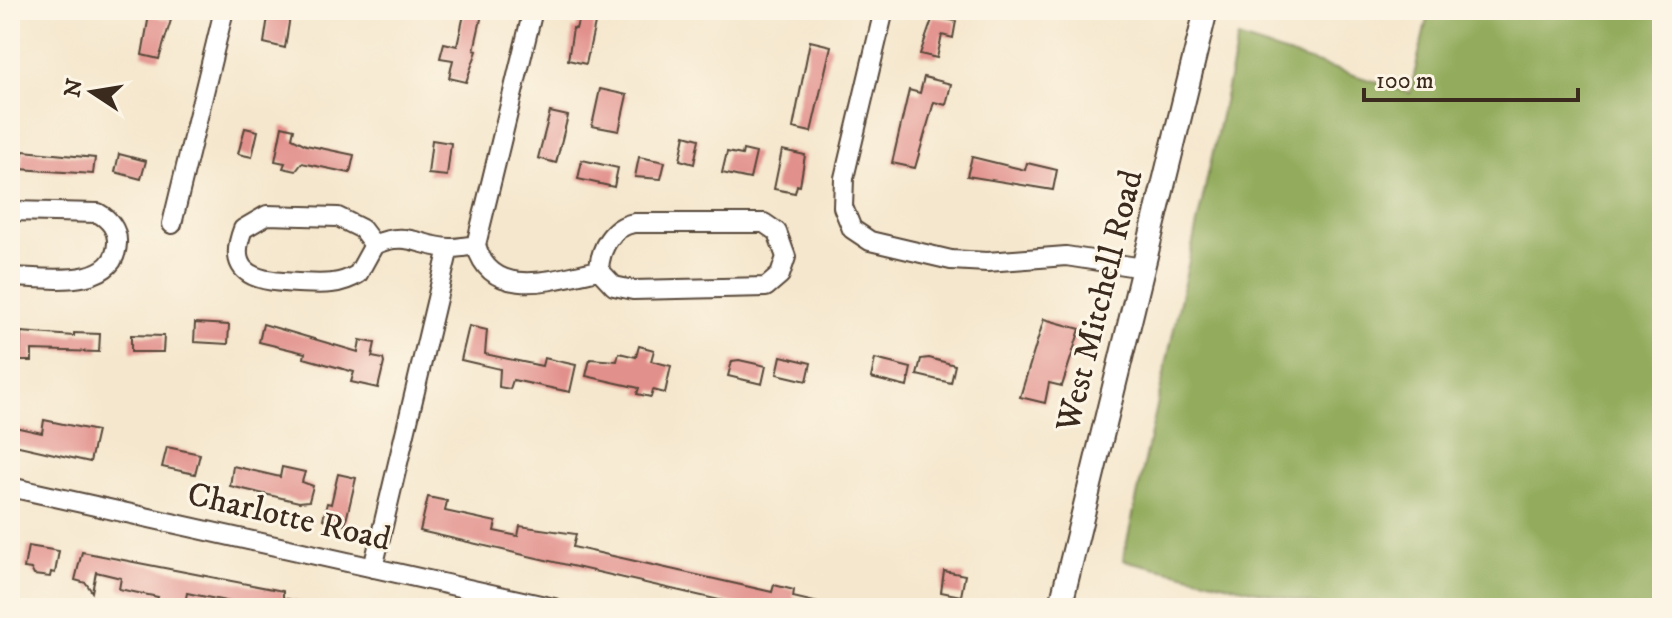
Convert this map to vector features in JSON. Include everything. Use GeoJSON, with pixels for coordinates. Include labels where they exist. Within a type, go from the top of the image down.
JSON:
{"type":"FeatureCollection","features":[{"type":"Feature","properties":{"kind":"main road","name":"West Mitchell Road"},"geometry":{"type":"LineString","coordinates":[[1060,608],[1206,10]]}},
{"type":"Feature","properties":{"kind":"street"},"geometry":{"type":"LineString","coordinates":[[172,224],[224,10]]}},
{"type":"Feature","properties":{"kind":"street"},"geometry":{"type":"LineString","coordinates":[[533,10],[476,245],[488,269],[515,282],[540,283],[599,270]]}},
{"type":"Feature","properties":{"kind":"street"},"geometry":{"type":"LineString","coordinates":[[884,10],[844,178],[843,207],[852,229],[870,241],[951,260],[987,262],[1066,256],[1143,268]]}},
{"type":"Feature","properties":{"kind":"street"},"geometry":{"type":"LineString","coordinates":[[10,211],[98,213],[113,226],[117,244],[111,262],[94,275],[10,277]]}},
{"type":"Feature","properties":{"kind":"street"},"geometry":{"type":"LineString","coordinates":[[374,245],[362,229],[344,218],[267,215],[243,229],[238,252],[244,271],[255,279],[331,284],[358,274],[374,245],[408,238],[449,248],[476,245]]}},
{"type":"Feature","properties":{"kind":"street"},"geometry":{"type":"LineString","coordinates":[[634,223],[764,223],[777,232],[786,257],[780,275],[758,290],[626,290],[614,286],[599,270],[606,242],[618,228],[634,223]]}},
{"type":"Feature","properties":{"kind":"street"},"geometry":{"type":"LineString","coordinates":[[373,568],[449,248]]}},
{"type":"Feature","properties":{"kind":"street","name":"Charlotte Road"},"geometry":{"type":"LineString","coordinates":[[10,487],[554,608]]}},
{"type":"Feature","properties":{"kind":"green space"},"geometry":{"type":"Polygon","coordinates":[[[1429,10],[1662,10],[1662,608],[1330,608],[1123,560],[1238,38],[1410,93],[1429,10]]]}},
{"type":"Feature","properties":{"kind":"building"},"geometry":{"type":"Polygon","coordinates":[[[269,10],[291,10],[285,48],[264,43],[269,10]]]}},
{"type":"Feature","properties":{"kind":"building"},"geometry":{"type":"Polygon","coordinates":[[[465,10],[483,10],[474,50],[477,51],[466,82],[449,78],[453,60],[440,58],[444,43],[457,46],[465,10]]]}},
{"type":"Feature","properties":{"kind":"building"},"geometry":{"type":"Polygon","coordinates":[[[581,10],[598,10],[586,64],[568,60],[573,28],[576,29],[581,10]]]}},
{"type":"Feature","properties":{"kind":"building"},"geometry":{"type":"Polygon","coordinates":[[[149,15],[171,20],[159,59],[142,55],[149,15]]]}},
{"type":"Feature","properties":{"kind":"building"},"geometry":{"type":"Polygon","coordinates":[[[933,17],[956,21],[953,38],[942,35],[937,58],[920,54],[933,17]]]}},
{"type":"Feature","properties":{"kind":"building"},"geometry":{"type":"Polygon","coordinates":[[[810,41],[831,46],[811,132],[793,128],[810,41]]]}},
{"type":"Feature","properties":{"kind":"building"},"geometry":{"type":"Polygon","coordinates":[[[924,77],[951,84],[946,105],[934,102],[915,168],[892,163],[909,90],[920,93],[924,77]]]}},
{"type":"Feature","properties":{"kind":"building"},"geometry":{"type":"Polygon","coordinates":[[[600,89],[627,95],[619,131],[592,126],[600,89]]]}},
{"type":"Feature","properties":{"kind":"building"},"geometry":{"type":"Polygon","coordinates":[[[550,112],[568,116],[556,163],[538,158],[550,112]]]}},
{"type":"Feature","properties":{"kind":"building"},"geometry":{"type":"Polygon","coordinates":[[[282,126],[294,129],[292,138],[306,145],[354,155],[350,173],[302,163],[296,171],[283,168],[285,163],[275,161],[282,126]]]}},
{"type":"Feature","properties":{"kind":"building"},"geometry":{"type":"Polygon","coordinates":[[[245,128],[258,131],[252,157],[238,154],[245,128]]]}},
{"type":"Feature","properties":{"kind":"building"},"geometry":{"type":"Polygon","coordinates":[[[685,135],[699,139],[694,164],[680,160],[685,135]]]}},
{"type":"Feature","properties":{"kind":"building"},"geometry":{"type":"Polygon","coordinates":[[[432,140],[451,143],[447,176],[428,174],[432,140]]]}},
{"type":"Feature","properties":{"kind":"building"},"geometry":{"type":"Polygon","coordinates":[[[743,150],[756,153],[750,179],[722,173],[727,152],[742,155],[743,150]]]}},
{"type":"Feature","properties":{"kind":"building"},"geometry":{"type":"Polygon","coordinates":[[[782,150],[805,155],[800,186],[797,185],[795,193],[774,189],[782,150]]]}},
{"type":"Feature","properties":{"kind":"building"},"geometry":{"type":"Polygon","coordinates":[[[23,151],[95,158],[93,174],[20,169],[23,151]]]}},
{"type":"Feature","properties":{"kind":"building"},"geometry":{"type":"Polygon","coordinates":[[[119,154],[146,161],[141,179],[115,172],[119,154]]]}},
{"type":"Feature","properties":{"kind":"building"},"geometry":{"type":"Polygon","coordinates":[[[639,157],[665,162],[661,179],[635,177],[639,157]]]}},
{"type":"Feature","properties":{"kind":"building"},"geometry":{"type":"Polygon","coordinates":[[[972,157],[1025,170],[1027,163],[1057,170],[1053,190],[967,176],[972,157]]]}},
{"type":"Feature","properties":{"kind":"building"},"geometry":{"type":"Polygon","coordinates":[[[582,160],[618,168],[614,187],[578,179],[582,160]]]}},
{"type":"Feature","properties":{"kind":"building"},"geometry":{"type":"Polygon","coordinates":[[[1044,319],[1080,329],[1062,386],[1049,383],[1045,403],[1020,397],[1044,319]]]}},
{"type":"Feature","properties":{"kind":"building"},"geometry":{"type":"Polygon","coordinates":[[[195,323],[229,325],[228,344],[194,342],[195,323]]]}},
{"type":"Feature","properties":{"kind":"building"},"geometry":{"type":"Polygon","coordinates":[[[263,324],[358,352],[360,340],[375,343],[372,357],[383,359],[384,363],[378,388],[351,382],[354,372],[304,358],[305,353],[259,342],[263,324]]]}},
{"type":"Feature","properties":{"kind":"building"},"geometry":{"type":"Polygon","coordinates":[[[469,326],[487,330],[485,354],[542,366],[544,358],[576,365],[570,392],[513,380],[510,389],[499,387],[500,369],[461,360],[469,326]]]}},
{"type":"Feature","properties":{"kind":"building"},"geometry":{"type":"Polygon","coordinates":[[[21,332],[74,336],[74,333],[100,334],[99,352],[32,350],[32,361],[20,361],[21,332]]]}},
{"type":"Feature","properties":{"kind":"building"},"geometry":{"type":"Polygon","coordinates":[[[131,335],[164,336],[163,352],[131,352],[131,335]]]}},
{"type":"Feature","properties":{"kind":"building"},"geometry":{"type":"Polygon","coordinates":[[[639,346],[654,350],[651,361],[671,366],[665,393],[653,390],[651,397],[637,394],[639,388],[586,376],[590,359],[617,361],[619,353],[636,357],[639,346]]]}},
{"type":"Feature","properties":{"kind":"building"},"geometry":{"type":"Polygon","coordinates":[[[781,356],[811,363],[807,381],[777,374],[781,356]]]}},
{"type":"Feature","properties":{"kind":"building"},"geometry":{"type":"Polygon","coordinates":[[[875,359],[911,368],[907,387],[871,378],[875,359]]]}},
{"type":"Feature","properties":{"kind":"building"},"geometry":{"type":"Polygon","coordinates":[[[921,359],[955,365],[951,383],[917,375],[921,359]]]}},
{"type":"Feature","properties":{"kind":"building"},"geometry":{"type":"Polygon","coordinates":[[[732,361],[766,366],[762,384],[728,376],[732,361]]]}},
{"type":"Feature","properties":{"kind":"building"},"geometry":{"type":"Polygon","coordinates":[[[44,420],[97,431],[90,462],[10,444],[10,426],[42,433],[44,420]]]}},
{"type":"Feature","properties":{"kind":"building"},"geometry":{"type":"Polygon","coordinates":[[[167,447],[200,454],[195,474],[162,467],[167,447]]]}},
{"type":"Feature","properties":{"kind":"building"},"geometry":{"type":"Polygon","coordinates":[[[233,466],[280,477],[282,467],[305,472],[302,482],[313,486],[309,501],[299,502],[230,486],[233,466]]]}},
{"type":"Feature","properties":{"kind":"building"},"geometry":{"type":"Polygon","coordinates":[[[338,474],[356,478],[345,525],[323,519],[327,503],[331,504],[338,474]]]}},
{"type":"Feature","properties":{"kind":"building"},"geometry":{"type":"Polygon","coordinates":[[[428,497],[447,501],[445,511],[496,522],[494,531],[518,536],[520,526],[576,534],[573,547],[772,592],[774,585],[794,590],[793,597],[819,603],[819,608],[754,608],[420,531],[428,497]]]}},
{"type":"Feature","properties":{"kind":"building"},"geometry":{"type":"Polygon","coordinates":[[[28,546],[59,551],[55,573],[51,572],[50,577],[34,575],[31,569],[24,568],[28,546]]]}},
{"type":"Feature","properties":{"kind":"building"},"geometry":{"type":"Polygon","coordinates":[[[82,552],[283,591],[283,598],[306,603],[306,608],[259,608],[187,593],[184,608],[156,602],[158,597],[119,589],[121,578],[96,572],[92,592],[86,583],[75,580],[82,552]]]}},
{"type":"Feature","properties":{"kind":"building"},"geometry":{"type":"Polygon","coordinates":[[[944,571],[965,575],[961,596],[941,592],[944,571]]]}}]}
